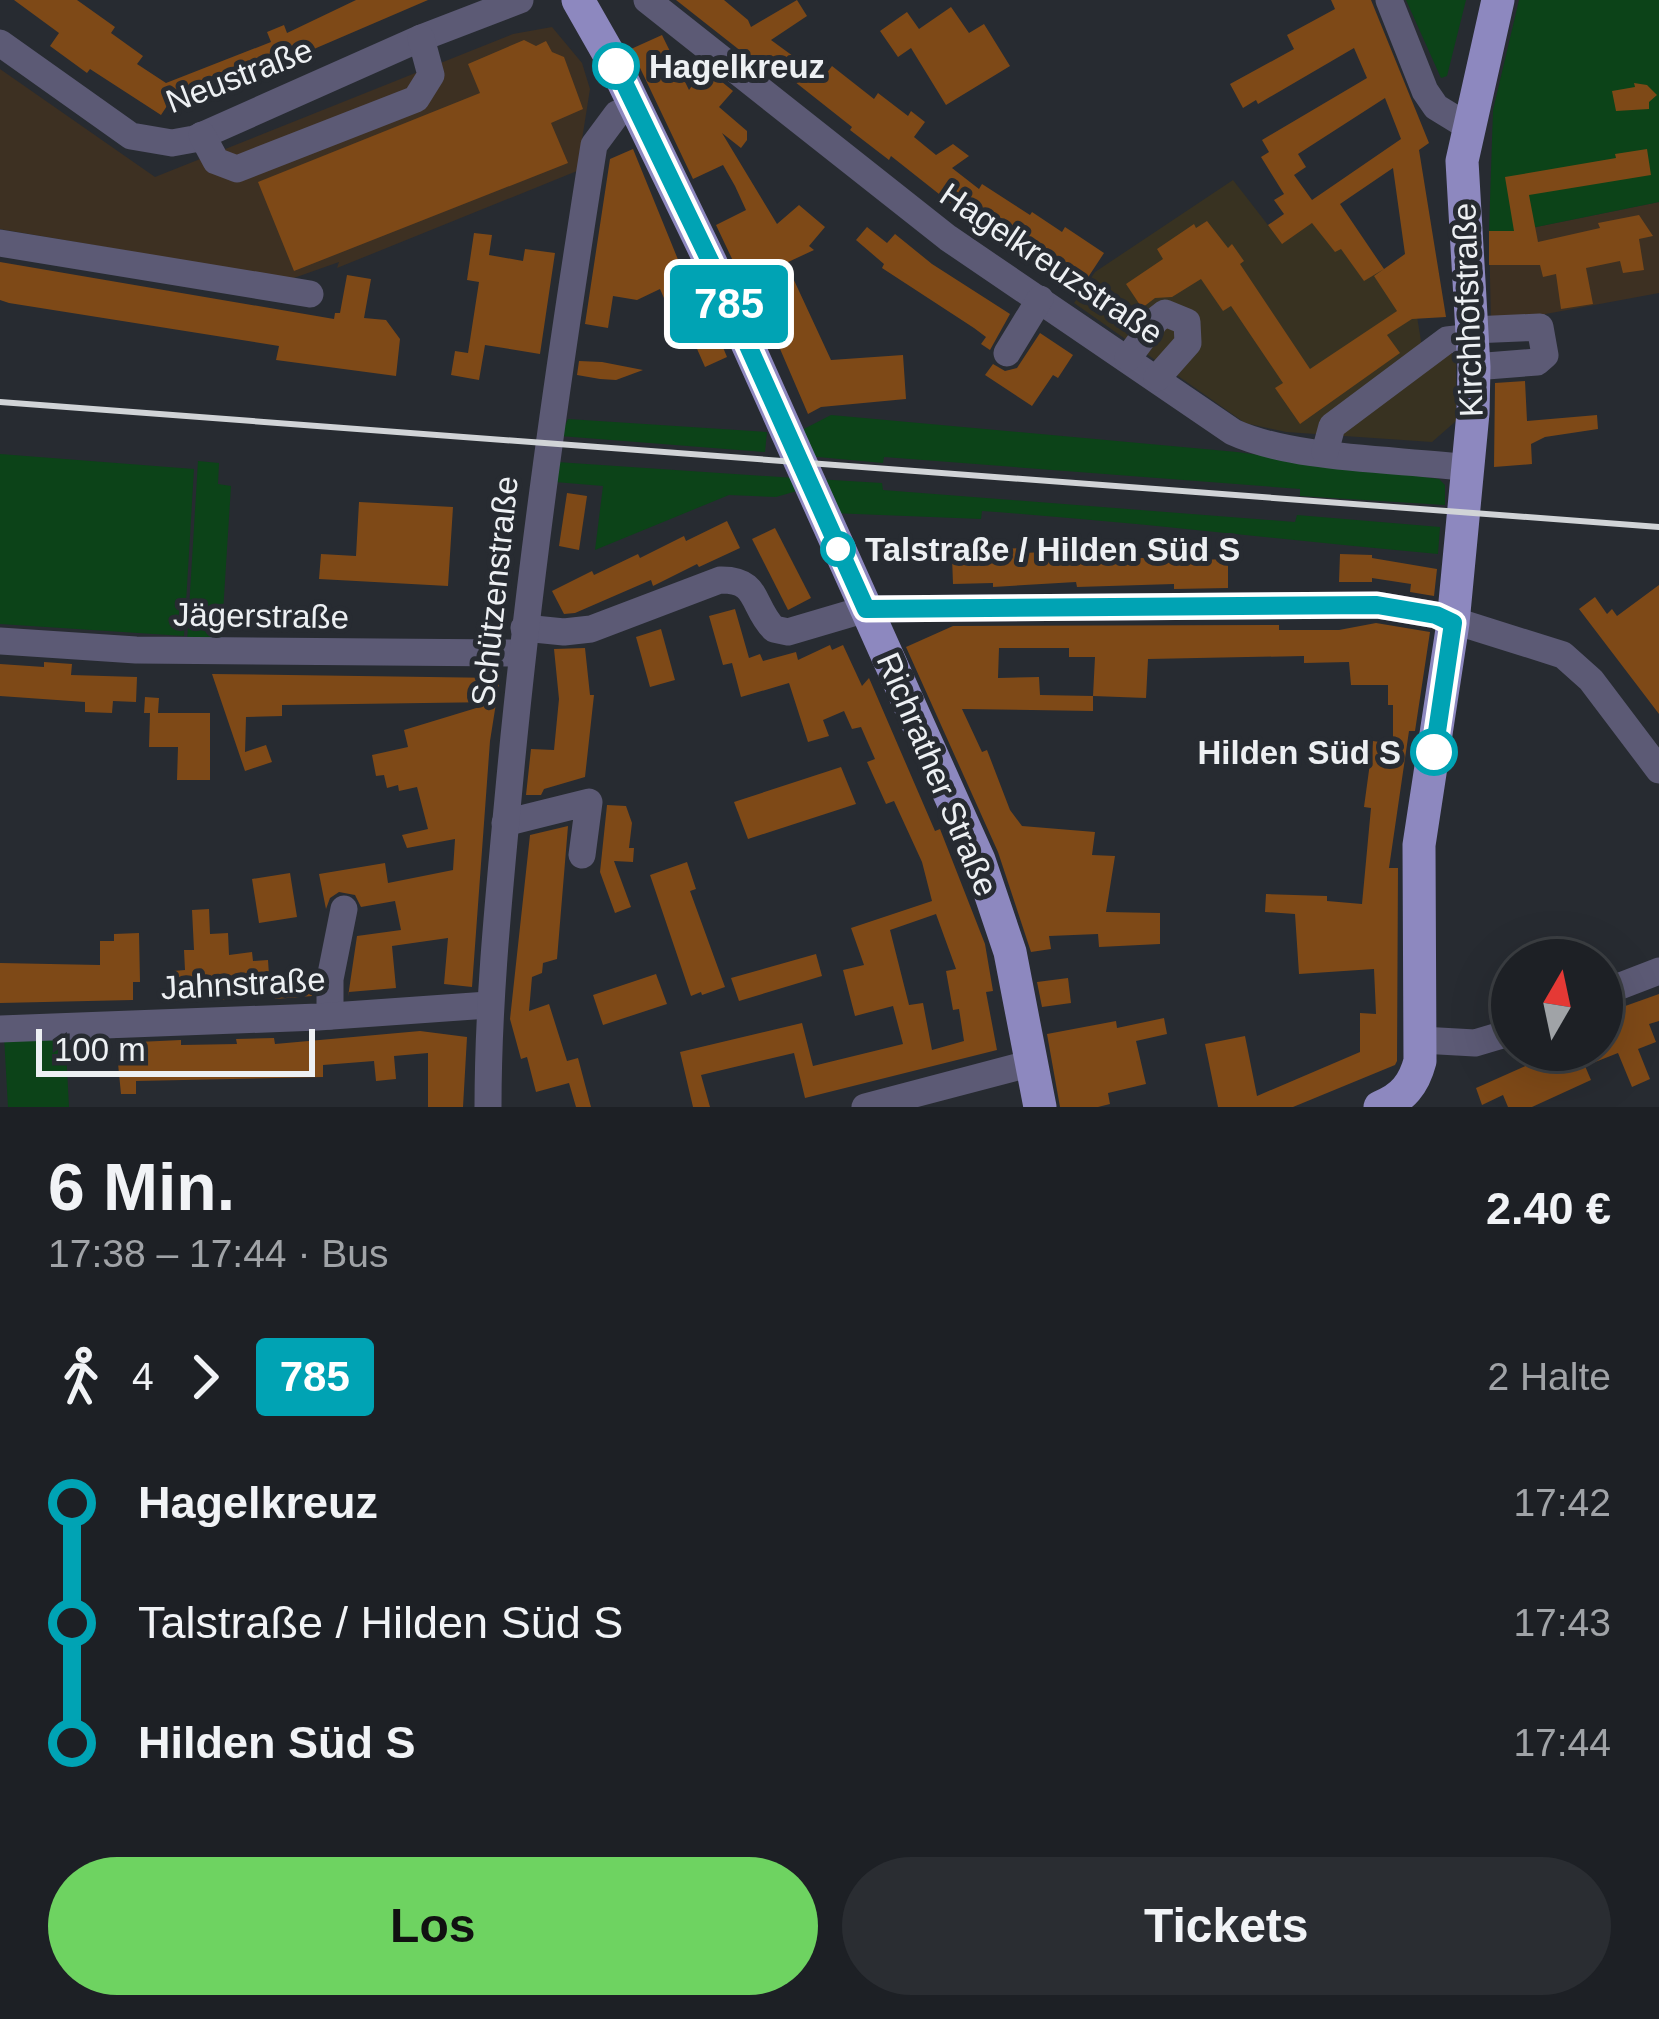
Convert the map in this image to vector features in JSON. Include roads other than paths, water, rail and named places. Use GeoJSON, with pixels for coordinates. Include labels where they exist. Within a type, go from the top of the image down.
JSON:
{"type":"FeatureCollection","features":[{"type":"Feature","properties":{"kind":"main road","name":"Richrather Straße"},"geometry":{"type":"LineString","coordinates":[[578,0],[636,106],[979,860],[1010,952],[1040,1107]]}},
{"type":"Feature","properties":{"kind":"main road","name":"Kirchhofstraße"},"geometry":{"type":"LineString","coordinates":[[1421,1040],[1418,866],[1441,619],[1468,468],[1473,345],[1462,161],[1498,0]]}},
{"type":"Feature","properties":{"kind":"main road"},"geometry":{"type":"LineString","coordinates":[[1388,1106],[1415,1077],[1421,1040]]}},
{"type":"Feature","properties":{"kind":"street","name":"Neustraße"},"geometry":{"type":"LineString","coordinates":[[0,43],[131,136],[172,143],[202,135],[421,38],[520,0]]}},
{"type":"Feature","properties":{"kind":"street","name":"Hagelkreuzstraße"},"geometry":{"type":"LineString","coordinates":[[647,0],[948,238],[1233,432],[1251,440],[1324,452],[1468,468]]}},
{"type":"Feature","properties":{"kind":"street"},"geometry":{"type":"LineString","coordinates":[[1389,0],[1425,92],[1436,107],[1467,126]]}},
{"type":"Feature","properties":{"kind":"street"},"geometry":{"type":"LineString","coordinates":[[202,135],[215,161],[237,169],[416,98],[431,75],[421,38]]}},
{"type":"Feature","properties":{"kind":"street","name":"Schützenstraße"},"geometry":{"type":"LineString","coordinates":[[488,1107],[488,1005],[522,641],[549,428],[593,145],[617,114],[636,106]]}},
{"type":"Feature","properties":{"kind":"street"},"geometry":{"type":"LineString","coordinates":[[0,243],[310,294]]}},
{"type":"Feature","properties":{"kind":"street"},"geometry":{"type":"LineString","coordinates":[[1007,353],[1040,298]]}},
{"type":"Feature","properties":{"kind":"street"},"geometry":{"type":"LineString","coordinates":[[1128,358],[1165,313],[1187,322],[1188,343],[1157,379]]}},
{"type":"Feature","properties":{"kind":"street"},"geometry":{"type":"LineString","coordinates":[[1324,452],[1332,426],[1448,340],[1473,345]]}},
{"type":"Feature","properties":{"kind":"street","name":"Jägerstraße"},"geometry":{"type":"LineString","coordinates":[[0,641],[136,650],[522,641],[591,629],[720,580],[748,585],[774,629],[788,632],[866,609]]}},
{"type":"Feature","properties":{"kind":"street"},"geometry":{"type":"LineString","coordinates":[[866,609],[1377,605],[1531,642],[1563,655],[1591,680],[1659,770]]}},
{"type":"Feature","properties":{"kind":"street"},"geometry":{"type":"LineString","coordinates":[[505,823],[589,802],[582,855]]}},
{"type":"Feature","properties":{"kind":"street"},"geometry":{"type":"LineString","coordinates":[[330,1016],[330,979],[344,909]]}},
{"type":"Feature","properties":{"kind":"street"},"geometry":{"type":"LineString","coordinates":[[1623,985],[1659,971]]}},
{"type":"Feature","properties":{"kind":"street","name":"Jahnstraße"},"geometry":{"type":"LineString","coordinates":[[0,1029],[488,1005]]}},
{"type":"Feature","properties":{"kind":"street"},"geometry":{"type":"LineString","coordinates":[[1421,1040],[1475,1043],[1491,1038]]}},
{"type":"Feature","properties":{"kind":"street"},"geometry":{"type":"LineString","coordinates":[[865,1107],[1032,1063]]}},
{"type":"Feature","properties":{"kind":"railway"},"geometry":{"type":"LineString","coordinates":[[0,402],[1659,527]]}},
{"type":"Feature","properties":{"kind":"place","name":"Hagelkreuz"},"geometry":{"type":"Point","coordinates":[616,66]}},
{"type":"Feature","properties":{"kind":"place","name":"Talstraße / Hilden Süd S"},"geometry":{"type":"Point","coordinates":[838,549]}},
{"type":"Feature","properties":{"kind":"place","name":"Hilden Süd S"},"geometry":{"type":"Point","coordinates":[1434,752]}}]}
